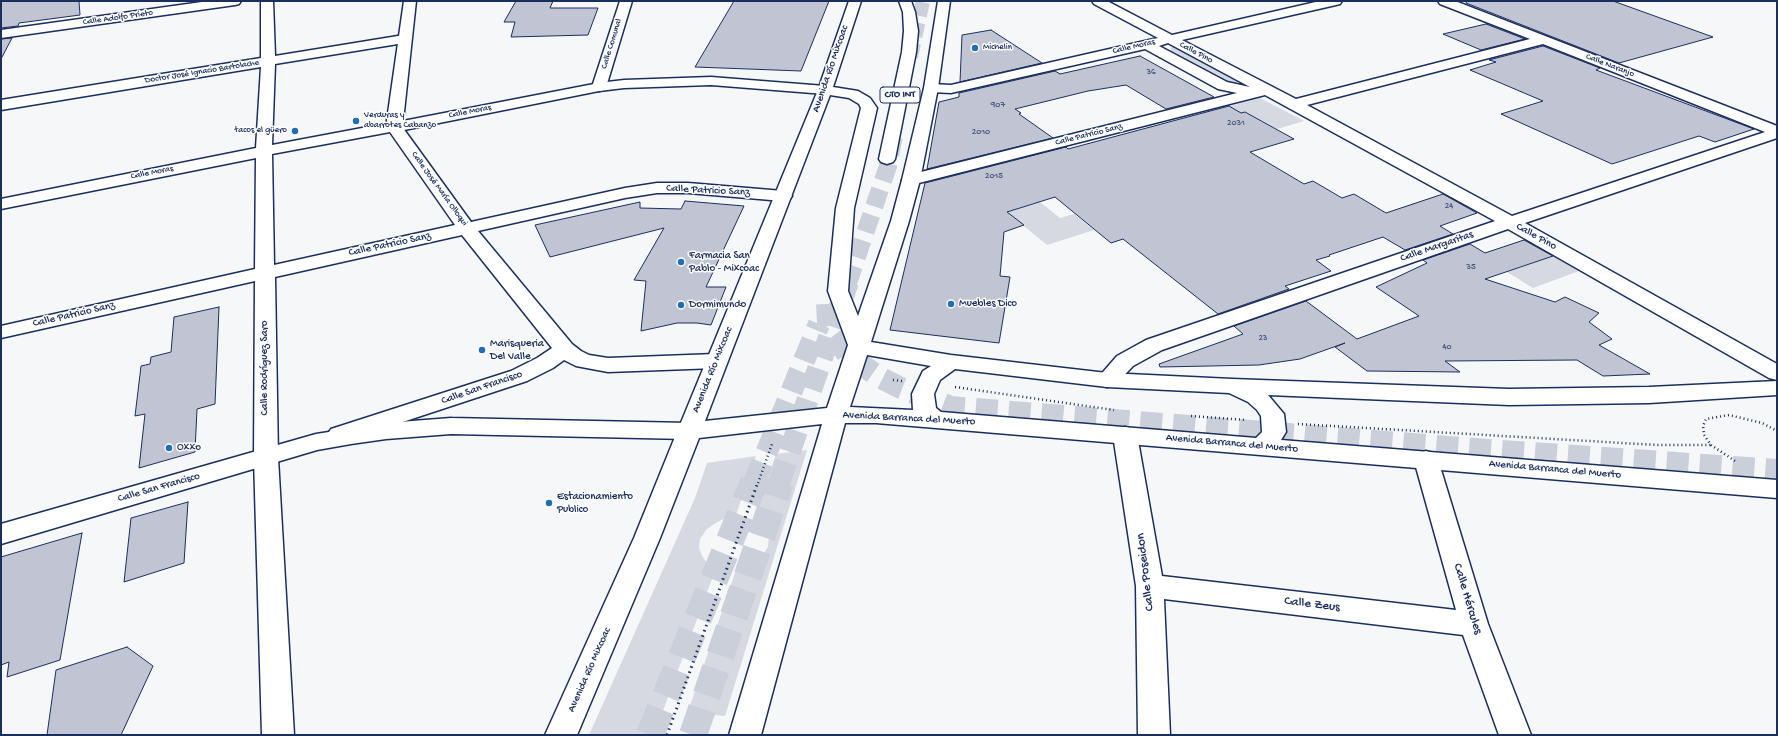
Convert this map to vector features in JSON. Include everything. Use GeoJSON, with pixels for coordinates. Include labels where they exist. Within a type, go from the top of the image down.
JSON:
{"type":"FeatureCollection","features":[{"type":"Feature","properties":{"kind":"main road","name":"Calle Adolfo Prieto"},"geometry":{"type":"LineString","coordinates":[[1,34],[235,1]]}},
{"type":"Feature","properties":{"kind":"main road","name":"Calle Rodríguez Saro"},"geometry":{"type":"LineString","coordinates":[[267,1],[268,62],[264,151],[266,458],[278,735]]}},
{"type":"Feature","properties":{"kind":"main road"},"geometry":{"type":"LineString","coordinates":[[394,127],[410,1]]}},
{"type":"Feature","properties":{"kind":"main road","name":"Calle Comunal"},"geometry":{"type":"LineString","coordinates":[[599,87],[626,1]]}},
{"type":"Feature","properties":{"kind":"main road","name":"Avenida Río Mixcoac"},"geometry":{"type":"LineString","coordinates":[[560,735],[647,538],[688,431],[825,90],[855,1]]}},
{"type":"Feature","properties":{"kind":"main road","name":"CTO INT"},"geometry":{"type":"LineString","coordinates":[[887,159],[909,52],[911,31],[909,12],[905,1]]}},
{"type":"Feature","properties":{"kind":"main road","name":"CTO INT"},"geometry":{"type":"LineString","coordinates":[[745,735],[836,415],[860,347],[900,221],[911,180],[931,88],[944,1]]}},
{"type":"Feature","properties":{"kind":"main road","name":"Calle Pino"},"geometry":{"type":"LineString","coordinates":[[1098,1],[1170,39],[1261,91],[1294,104],[1510,222],[1777,373]]}},
{"type":"Feature","properties":{"kind":"main road","name":"Calle Moras"},"geometry":{"type":"LineString","coordinates":[[931,88],[951,89],[1336,1]]}},
{"type":"Feature","properties":{"kind":"main road","name":"Calle Naranjo"},"geometry":{"type":"LineString","coordinates":[[1444,1],[1777,132]]}},
{"type":"Feature","properties":{"kind":"main road","name":"Doctor José Ignacio Bartolache"},"geometry":{"type":"LineString","coordinates":[[1,105],[404,39]]}},
{"type":"Feature","properties":{"kind":"main road"},"geometry":{"type":"LineString","coordinates":[[1294,104],[1543,40]]}},
{"type":"Feature","properties":{"kind":"main road","name":"Calle Pino"},"geometry":{"type":"LineString","coordinates":[[1146,44],[1223,86],[1261,91]]}},
{"type":"Feature","properties":{"kind":"main road","name":"Calle Moras"},"geometry":{"type":"LineString","coordinates":[[1,204],[264,151],[599,87],[666,82],[711,81],[825,90],[854,94],[865,101],[870,110],[845,208],[838,292],[860,347]]}},
{"type":"Feature","properties":{"kind":"main road","name":"Calle Patricio Sanz"},"geometry":{"type":"LineString","coordinates":[[911,180],[1261,91]]}},
{"type":"Feature","properties":{"kind":"main road","name":"Calle José María Olloqui"},"geometry":{"type":"LineString","coordinates":[[394,127],[466,228],[564,349]]}},
{"type":"Feature","properties":{"kind":"main road","name":"Calle Margaritas"},"geometry":{"type":"LineString","coordinates":[[1107,380],[1125,361],[1154,345],[1510,222],[1777,132]]}},
{"type":"Feature","properties":{"kind":"main road","name":"Calle Patricio Sanz"},"geometry":{"type":"LineString","coordinates":[[1,332],[624,193],[657,188],[688,188],[782,196]]}},
{"type":"Feature","properties":{"kind":"main road"},"geometry":{"type":"LineString","coordinates":[[860,347],[951,362],[1107,380],[1232,386],[1508,396],[1649,395],[1777,388]]}},
{"type":"Feature","properties":{"kind":"main road"},"geometry":{"type":"LineString","coordinates":[[564,349],[573,356],[584,361],[608,365],[716,361]]}},
{"type":"Feature","properties":{"kind":"main road","name":"Calle San Francisco"},"geometry":{"type":"LineString","coordinates":[[1,534],[266,458],[519,376],[545,363],[564,349]]}},
{"type":"Feature","properties":{"kind":"main road"},"geometry":{"type":"LineString","coordinates":[[934,419],[925,410],[924,394],[931,376],[951,362]]}},
{"type":"Feature","properties":{"kind":"main road"},"geometry":{"type":"LineString","coordinates":[[1232,386],[1256,397],[1272,414],[1274,432],[1269,440],[1261,446]]}},
{"type":"Feature","properties":{"kind":"main road","name":"Avenida Barranca del Muerto"},"geometry":{"type":"LineString","coordinates":[[688,431],[836,415],[876,415],[934,419],[1123,423],[1261,446],[1773,489]]}},
{"type":"Feature","properties":{"kind":"main road","name":"Calle Poseidon"},"geometry":{"type":"LineString","coordinates":[[1123,423],[1150,586],[1154,735]]}},
{"type":"Feature","properties":{"kind":"main road","name":"Calle San Francisco"},"geometry":{"type":"LineString","coordinates":[[316,442],[386,431],[451,426],[688,431]]}},
{"type":"Feature","properties":{"kind":"main road","name":"Calle Hércules"},"geometry":{"type":"LineString","coordinates":[[1426,460],[1474,624],[1515,735]]}},
{"type":"Feature","properties":{"kind":"main road","name":"Calle Zeus"},"geometry":{"type":"LineString","coordinates":[[1150,586],[1474,624]]}},
{"type":"Feature","properties":{"kind":"path"},"geometry":{"type":"LineString","coordinates":[[894,380],[928,383],[1123,423]]}},
{"type":"Feature","properties":{"kind":"path"},"geometry":{"type":"LineString","coordinates":[[1742,464],[1722,454],[1711,445],[1704,435],[1703,426],[1706,420],[1716,416],[1729,415],[1762,423],[1777,431]]}},
{"type":"Feature","properties":{"kind":"path"},"geometry":{"type":"LineString","coordinates":[[1190,416],[1274,423],[1656,445],[1711,445]]}},
{"type":"Feature","properties":{"kind":"path"},"geometry":{"type":"LineString","coordinates":[[668,735],[781,421]]}},
{"type":"Feature","properties":{"kind":"shaded area"},"geometry":{"type":"Polygon","coordinates":[[[1173,42],[1245,80],[1226,85],[1169,54],[1173,42]]]}},
{"type":"Feature","properties":{"kind":"shaded area"},"geometry":{"type":"Polygon","coordinates":[[[1260,98],[1304,121],[1277,129],[1245,112],[1191,126],[1180,120],[1260,98]]]}},
{"type":"Feature","properties":{"kind":"shaded area"},"geometry":{"type":"Polygon","coordinates":[[[1040,202],[1060,218],[1074,214],[1094,230],[1047,245],[1007,212],[1040,202]]]}},
{"type":"Feature","properties":{"kind":"shaded area"},"geometry":{"type":"Polygon","coordinates":[[[1553,256],[1579,271],[1533,288],[1507,272],[1553,256]]]}},
{"type":"Feature","properties":{"kind":"shaded area"},"geometry":{"type":"Polygon","coordinates":[[[807,450],[725,716],[688,712],[736,570],[747,567],[756,562],[764,554],[768,546],[769,536],[766,529],[754,519],[776,454],[807,450]]]}},
{"type":"Feature","properties":{"kind":"shaded area"},"geometry":{"type":"Polygon","coordinates":[[[756,456],[736,515],[725,518],[714,524],[706,530],[700,539],[699,548],[702,556],[707,563],[716,568],[654,735],[589,735],[695,498],[707,463],[756,456]]]}},
{"type":"Feature","properties":{"kind":"building"},"geometry":{"type":"Polygon","coordinates":[[[1,1],[79,1],[80,15],[19,23],[18,26],[1,28],[1,1]]]}},
{"type":"Feature","properties":{"kind":"building"},"geometry":{"type":"Polygon","coordinates":[[[516,1],[553,1],[550,8],[598,8],[588,35],[511,37],[515,22],[504,22],[516,1]]]}},
{"type":"Feature","properties":{"kind":"building"},"geometry":{"type":"Polygon","coordinates":[[[734,1],[829,1],[801,71],[695,67],[734,1]]]}},
{"type":"Feature","properties":{"kind":"building"},"geometry":{"type":"Polygon","coordinates":[[[1467,1],[1613,1],[1713,37],[1619,63],[1466,3],[1467,1]]]}},
{"type":"Feature","properties":{"kind":"building"},"geometry":{"type":"Polygon","coordinates":[[[1486,24],[1525,39],[1481,50],[1443,34],[1486,24]]]}},
{"type":"Feature","properties":{"kind":"building"},"geometry":{"type":"Polygon","coordinates":[[[991,30],[1042,63],[960,82],[962,35],[991,30]]]}},
{"type":"Feature","properties":{"kind":"building"},"geometry":{"type":"Polygon","coordinates":[[[12,38],[1,59],[1,39],[12,38]]]}},
{"type":"Feature","properties":{"kind":"building"},"geometry":{"type":"Polygon","coordinates":[[[1543,46],[1600,68],[1596,70],[1754,129],[1715,142],[1699,136],[1612,164],[1501,114],[1543,101],[1470,70],[1496,62],[1489,60],[1543,46]]]}},
{"type":"Feature","properties":{"kind":"building"},"geometry":{"type":"Polygon","coordinates":[[[1140,56],[1214,97],[1166,109],[1126,85],[1088,91],[1015,109],[1021,113],[1019,114],[1053,138],[927,169],[939,102],[959,97],[959,93],[1055,71],[1060,74],[1140,56]]]}},
{"type":"Feature","properties":{"kind":"building"},"geometry":{"type":"Polygon","coordinates":[[[1229,106],[1241,113],[1245,112],[1294,139],[1250,152],[1304,184],[1313,181],[1342,198],[1354,194],[1386,213],[1443,194],[1477,213],[1440,226],[1453,234],[1405,250],[1383,237],[1316,260],[1331,271],[1285,286],[1289,289],[1218,314],[1123,239],[1111,243],[1055,197],[1007,212],[1024,225],[1004,232],[1000,276],[1010,277],[999,343],[890,330],[925,183],[1066,147],[1068,149],[1229,106]]]}},
{"type":"Feature","properties":{"kind":"building"},"geometry":{"type":"Polygon","coordinates":[[[685,201],[744,206],[706,287],[726,287],[711,325],[677,323],[641,331],[646,281],[634,280],[664,228],[550,257],[535,225],[640,202],[640,208],[681,209],[685,201]]]}},
{"type":"Feature","properties":{"kind":"building"},"geometry":{"type":"Polygon","coordinates":[[[1524,240],[1553,256],[1485,279],[1555,302],[1565,297],[1599,313],[1589,322],[1612,339],[1599,345],[1650,374],[1603,376],[1577,360],[1445,361],[1460,372],[1367,371],[1335,347],[1345,343],[1300,359],[1259,365],[1160,367],[1159,364],[1243,334],[1234,326],[1306,301],[1357,339],[1419,316],[1376,287],[1427,263],[1423,260],[1470,244],[1485,253],[1524,240]]]}},
{"type":"Feature","properties":{"kind":"building"},"geometry":{"type":"Polygon","coordinates":[[[219,307],[215,404],[197,409],[195,452],[139,468],[145,414],[135,416],[141,366],[150,364],[151,357],[171,352],[174,317],[219,307]]]}},
{"type":"Feature","properties":{"kind":"building"},"geometry":{"type":"Polygon","coordinates":[[[188,502],[184,563],[124,582],[131,518],[188,502]]]}},
{"type":"Feature","properties":{"kind":"building"},"geometry":{"type":"Polygon","coordinates":[[[82,533],[60,660],[7,677],[9,662],[1,665],[1,557],[82,533]]]}},
{"type":"Feature","properties":{"kind":"building"},"geometry":{"type":"Polygon","coordinates":[[[127,647],[153,666],[121,735],[47,735],[56,670],[127,647]]]}},
{"type":"Feature","properties":{"kind":"tunnel"},"geometry":{"type":"LineString","coordinates":[[911,57],[923,1]]}},
{"type":"Feature","properties":{"kind":"tunnel"},"geometry":{"type":"LineString","coordinates":[[848,283],[888,166],[894,135]]}},
{"type":"Feature","properties":{"kind":"tunnel"},"geometry":{"type":"LineString","coordinates":[[831,331],[848,282]]}},
{"type":"Feature","properties":{"kind":"tunnel"},"geometry":{"type":"LineString","coordinates":[[827,304],[828,323],[831,331]]}},
{"type":"Feature","properties":{"kind":"tunnel"},"geometry":{"type":"LineString","coordinates":[[754,483],[819,324]]}},
{"type":"Feature","properties":{"kind":"tunnel"},"geometry":{"type":"LineString","coordinates":[[779,483],[831,331]]}},
{"type":"Feature","properties":{"kind":"tunnel"},"geometry":{"type":"LineString","coordinates":[[831,331],[849,356],[879,377],[901,388],[951,407],[1475,449],[1777,470]]}},
{"type":"Feature","properties":{"kind":"tunnel"},"geometry":{"type":"LineString","coordinates":[[650,735],[754,482]]}},
{"type":"Feature","properties":{"kind":"tunnel"},"geometry":{"type":"LineString","coordinates":[[693,735],[780,482]]}},
{"type":"Feature","properties":{"kind":"place","name":"Michelin"},"geometry":{"type":"Point","coordinates":[975,48]}},
{"type":"Feature","properties":{"kind":"place","name":"Verduras y abarrotes Cabanzo"},"geometry":{"type":"Point","coordinates":[356,121]}},
{"type":"Feature","properties":{"kind":"place","name":"tacos el güero"},"geometry":{"type":"Point","coordinates":[295,131]}},
{"type":"Feature","properties":{"kind":"place","name":"Farmacia San Pablo - Mixcoac"},"geometry":{"type":"Point","coordinates":[681,262]}},
{"type":"Feature","properties":{"kind":"place","name":"Muebles Dico"},"geometry":{"type":"Point","coordinates":[951,304]}},
{"type":"Feature","properties":{"kind":"place","name":"Dormimundo"},"geometry":{"type":"Point","coordinates":[681,305]}},
{"type":"Feature","properties":{"kind":"place","name":"Marisqueria Del Valle"},"geometry":{"type":"Point","coordinates":[482,350]}},
{"type":"Feature","properties":{"kind":"place","name":"Oxxo"},"geometry":{"type":"Point","coordinates":[169,448]}},
{"type":"Feature","properties":{"kind":"place","name":"Estacionamiento Publico"},"geometry":{"type":"Point","coordinates":[549,503]}}]}
